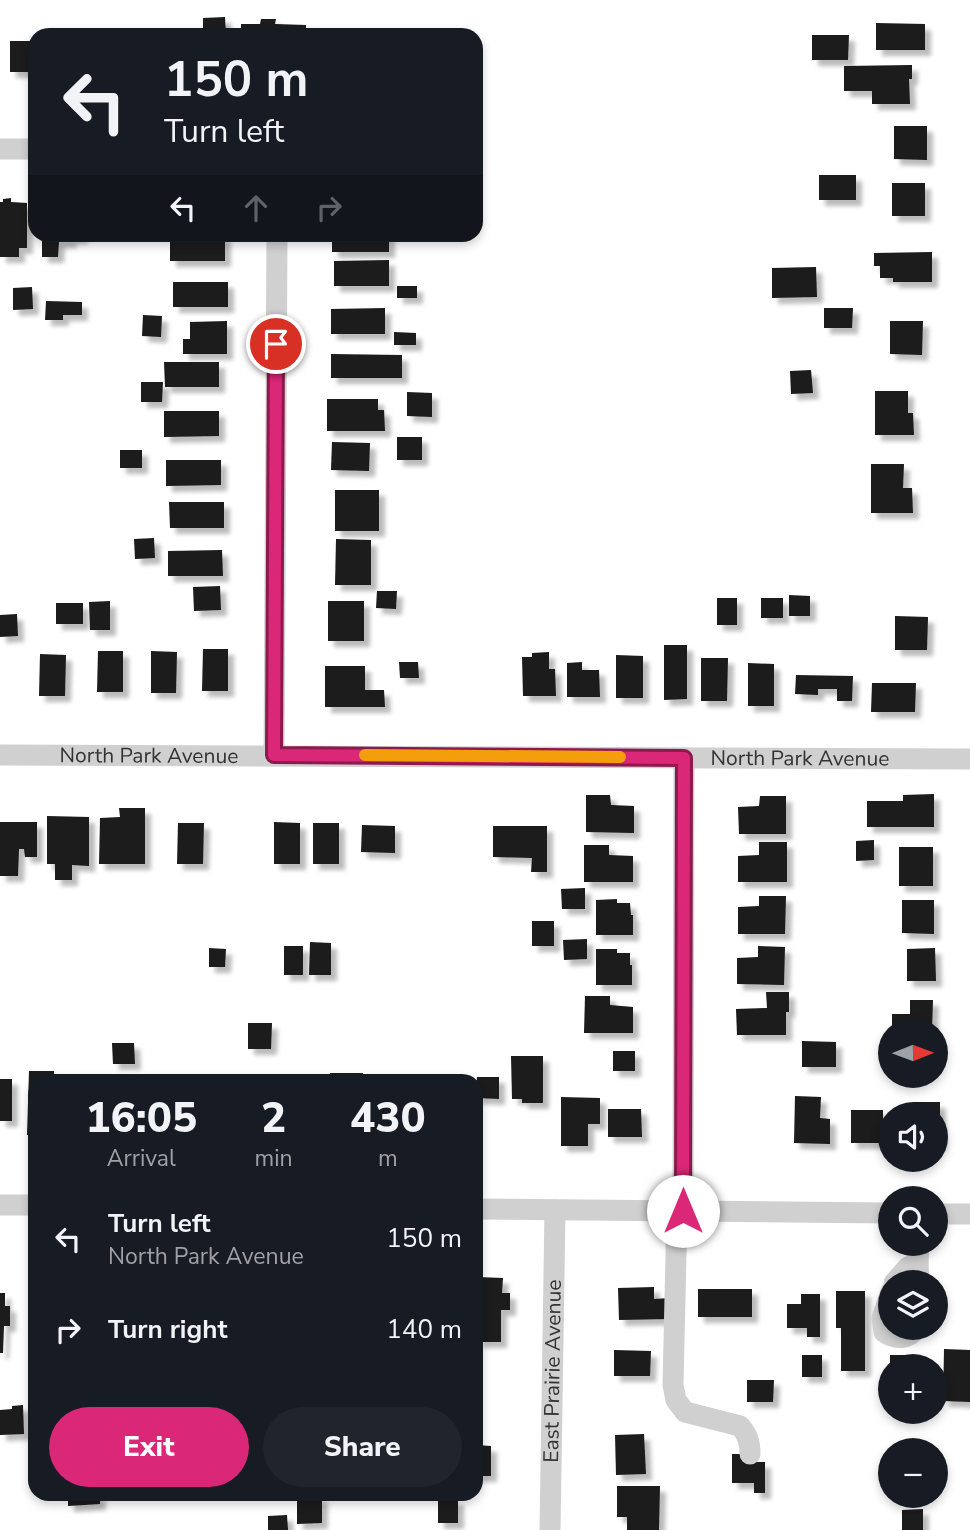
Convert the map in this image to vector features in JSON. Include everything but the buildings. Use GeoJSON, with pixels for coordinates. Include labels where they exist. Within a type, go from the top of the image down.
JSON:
{"type":"FeatureCollection","features":[{"type":"Feature","properties":{"kind":"street"},"geometry":{"type":"LineString","coordinates":[[0,149],[28,149]]}},
{"type":"Feature","properties":{"kind":"street"},"geometry":{"type":"LineString","coordinates":[[274,755],[277,242]]}},
{"type":"Feature","properties":{"kind":"street","name":"North Park Avenue"},"geometry":{"type":"LineString","coordinates":[[0,755],[970,759]]}},
{"type":"Feature","properties":{"kind":"street"},"geometry":{"type":"LineString","coordinates":[[684,758],[680,1211],[673,1385],[676,1400],[685,1412],[740,1426],[746,1433],[750,1454]]}},
{"type":"Feature","properties":{"kind":"street"},"geometry":{"type":"LineString","coordinates":[[0,1205],[28,1205]]}},
{"type":"Feature","properties":{"kind":"street"},"geometry":{"type":"LineString","coordinates":[[483,1209],[878,1213]]}},
{"type":"Feature","properties":{"kind":"street","name":"East Prairie Avenue"},"geometry":{"type":"LineString","coordinates":[[550,1530],[555,1210]]}},
{"type":"Feature","properties":{"kind":"street"},"geometry":{"type":"LineString","coordinates":[[948,1213],[970,1214]]}},
{"type":"Feature","properties":{"kind":"slow traffic"},"geometry":{"type":"LineString","coordinates":[[365,755],[620,757]]}},
{"type":"Feature","properties":{"kind":"route"},"geometry":{"type":"LineString","coordinates":[[276,344],[274,755],[684,758],[683,1211]]}}]}
